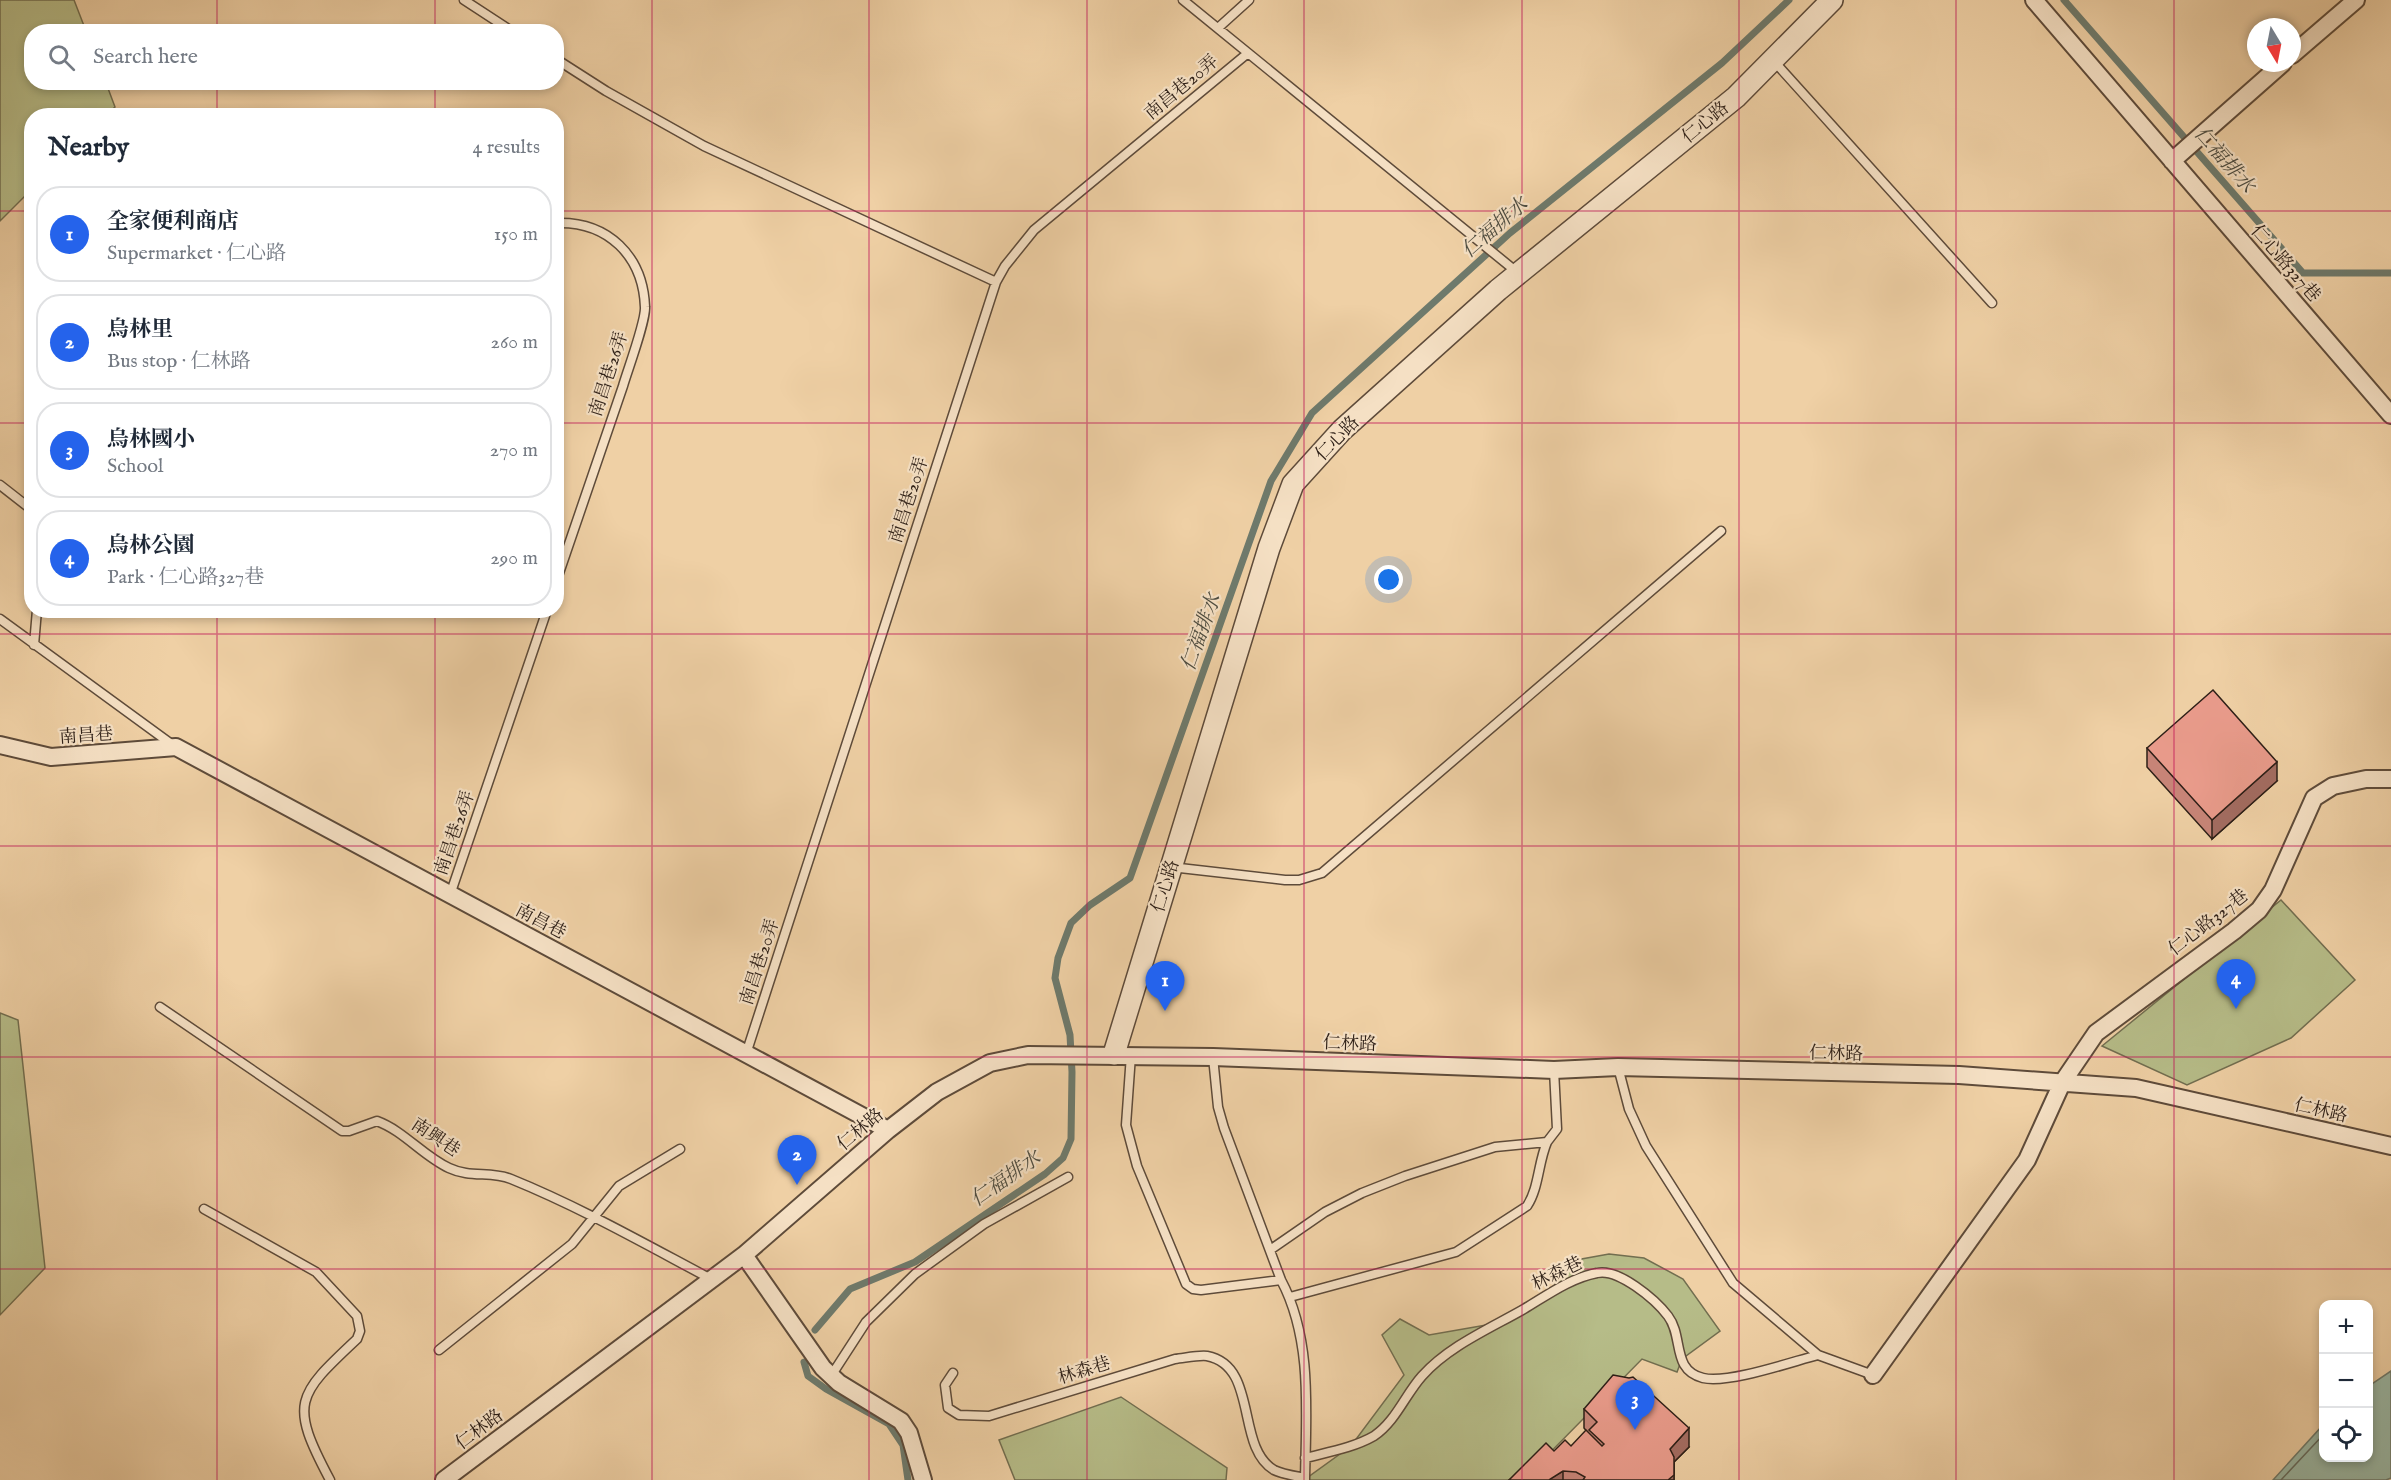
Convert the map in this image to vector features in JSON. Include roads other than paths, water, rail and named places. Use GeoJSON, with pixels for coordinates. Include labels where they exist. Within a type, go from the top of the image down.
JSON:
{"type":"FeatureCollection","features":[{"type":"Feature","properties":{"kind":"street","name":"仁心路"},"geometry":{"type":"LineString","coordinates":[[1122,1054],[1171,867],[1269,549],[1293,484],[1342,430],[1518,273],[1736,97],[1772,58],[1832,0]]}},
{"type":"Feature","properties":{"kind":"street","name":"仁心路327巷"},"geometry":{"type":"LineString","coordinates":[[2034,0],[2178,155],[2391,415]]}},
{"type":"Feature","properties":{"kind":"street"},"geometry":{"type":"LineString","coordinates":[[2301,47],[2356,0]]}},
{"type":"Feature","properties":{"kind":"street"},"geometry":{"type":"LineString","coordinates":[[2178,155],[2273,72]]}},
{"type":"Feature","properties":{"kind":"street","name":"南昌巷"},"geometry":{"type":"LineString","coordinates":[[0,745],[51,757],[176,747],[888,1130]]}},
{"type":"Feature","properties":{"kind":"street","name":"仁心路327巷"},"geometry":{"type":"LineString","coordinates":[[1873,1375],[2026,1160],[2062,1083],[2096,1033],[2234,931],[2259,909],[2272,890],[2314,798],[2333,786],[2366,778],[2391,779]]}},
{"type":"Feature","properties":{"kind":"street","name":"仁林路"},"geometry":{"type":"LineString","coordinates":[[444,1480],[744,1256],[888,1130],[937,1092],[990,1063],[1028,1055],[1122,1054],[1554,1070],[1618,1067],[1959,1075],[2136,1088],[2391,1146]]}},
{"type":"Feature","properties":{"kind":"street"},"geometry":{"type":"LineString","coordinates":[[744,1256],[823,1368],[831,1376],[901,1421],[909,1433],[923,1480]]}},
{"type":"Feature","properties":{"kind":"lane"},"geometry":{"type":"LineString","coordinates":[[464,0],[501,24]]}},
{"type":"Feature","properties":{"kind":"lane"},"geometry":{"type":"LineString","coordinates":[[1184,0],[1518,273]]}},
{"type":"Feature","properties":{"kind":"lane"},"geometry":{"type":"LineString","coordinates":[[1218,28],[1249,0]]}},
{"type":"Feature","properties":{"kind":"lane","name":"南昌巷20弄"},"geometry":{"type":"LineString","coordinates":[[746,1054],[996,282],[1005,266],[1034,230],[1248,53]]}},
{"type":"Feature","properties":{"kind":"lane"},"geometry":{"type":"LineString","coordinates":[[1772,58],[1992,303]]}},
{"type":"Feature","properties":{"kind":"lane"},"geometry":{"type":"LineString","coordinates":[[564,64],[606,91],[704,146],[996,282]]}},
{"type":"Feature","properties":{"kind":"lane","name":"南昌巷26弄"},"geometry":{"type":"LineString","coordinates":[[564,223],[590,227],[617,240],[633,261],[643,284],[646,309],[629,369],[564,559]]}},
{"type":"Feature","properties":{"kind":"lane"},"geometry":{"type":"LineString","coordinates":[[0,485],[24,504]]}},
{"type":"Feature","properties":{"kind":"lane"},"geometry":{"type":"LineString","coordinates":[[1171,867],[1285,880],[1299,880],[1322,873],[1721,531]]}},
{"type":"Feature","properties":{"kind":"lane"},"geometry":{"type":"LineString","coordinates":[[34,645],[36,618]]}},
{"type":"Feature","properties":{"kind":"lane","name":"南昌巷26弄"},"geometry":{"type":"LineString","coordinates":[[450,895],[544,618]]}},
{"type":"Feature","properties":{"kind":"lane","name":"南昌巷"},"geometry":{"type":"LineString","coordinates":[[0,619],[176,747]]}},
{"type":"Feature","properties":{"kind":"lane","name":"南興巷"},"geometry":{"type":"LineString","coordinates":[[160,1007],[342,1131],[349,1131],[377,1121],[389,1125],[447,1167],[466,1175],[507,1178],[556,1198],[711,1279]]}},
{"type":"Feature","properties":{"kind":"lane"},"geometry":{"type":"LineString","coordinates":[[1122,1054],[1126,1125],[1137,1166],[1186,1284],[1193,1289],[1201,1290],[1281,1280]]}},
{"type":"Feature","properties":{"kind":"lane","name":"林森巷"},"geometry":{"type":"LineString","coordinates":[[953,1372],[945,1385],[948,1408],[959,1415],[989,1416],[1175,1359],[1206,1356],[1225,1364],[1234,1373],[1254,1440],[1264,1462],[1275,1470],[1305,1479],[1306,1373],[1290,1297],[1281,1280],[1224,1128],[1218,1107],[1213,1057]]}},
{"type":"Feature","properties":{"kind":"lane"},"geometry":{"type":"LineString","coordinates":[[1618,1067],[1629,1109],[1646,1146],[1733,1283],[1818,1355],[1873,1375]]}},
{"type":"Feature","properties":{"kind":"lane"},"geometry":{"type":"LineString","coordinates":[[1290,1297],[1456,1252],[1527,1206],[1534,1197],[1540,1160],[1547,1142],[1557,1129],[1554,1070]]}},
{"type":"Feature","properties":{"kind":"lane"},"geometry":{"type":"LineString","coordinates":[[1270,1250],[1325,1212],[1394,1180],[1495,1147],[1547,1142]]}},
{"type":"Feature","properties":{"kind":"lane"},"geometry":{"type":"LineString","coordinates":[[439,1350],[572,1244],[619,1186],[680,1149]]}},
{"type":"Feature","properties":{"kind":"lane"},"geometry":{"type":"LineString","coordinates":[[831,1376],[866,1322],[915,1274],[984,1224],[1068,1177]]}},
{"type":"Feature","properties":{"kind":"lane"},"geometry":{"type":"LineString","coordinates":[[204,1209],[316,1272],[357,1316],[360,1331],[357,1339],[318,1376],[305,1395],[305,1423],[310,1444],[330,1480]]}},
{"type":"Feature","properties":{"kind":"lane","name":"林森巷"},"geometry":{"type":"LineString","coordinates":[[1305,1458],[1353,1446],[1375,1435],[1393,1418],[1422,1376],[1452,1349],[1571,1282],[1598,1272],[1615,1274],[1637,1287],[1668,1316],[1676,1332],[1680,1360],[1690,1372],[1704,1378],[1723,1379],[1818,1355]]}},
{"type":"Feature","properties":{"kind":"water"},"geometry":{"type":"Polygon","coordinates":[[[2391,1371],[2391,1478],[2386,1480],[2273,1480],[2319,1429],[2319,1462],[2373,1462],[2373,1383],[2391,1371]]]}},
{"type":"Feature","properties":{"kind":"waterway","name":"仁福排水"},"geometry":{"type":"LineString","coordinates":[[815,1330],[850,1289],[915,1262],[1045,1174],[1063,1158],[1071,1139],[1072,1072],[1070,1035],[1055,978],[1058,958],[1071,923],[1090,905],[1130,878],[1271,481],[1312,413],[1510,233],[1722,63],[1789,0]]}},
{"type":"Feature","properties":{"kind":"waterway","name":"仁福排水"},"geometry":{"type":"LineString","coordinates":[[2064,0],[2303,273],[2391,273]]}},
{"type":"Feature","properties":{"kind":"waterway","name":"仁福排水"},"geometry":{"type":"LineString","coordinates":[[804,1362],[808,1376],[826,1389],[889,1424],[903,1445],[908,1480]]}},
{"type":"Feature","properties":{"kind":"place","name":"烏林公園"},"geometry":{"type":"Point","coordinates":[2236,1009]}},
{"type":"Feature","properties":{"kind":"place","name":"全家便利商店"},"geometry":{"type":"Point","coordinates":[1165,1011]}},
{"type":"Feature","properties":{"kind":"place","name":"烏林里"},"geometry":{"type":"Point","coordinates":[797,1185]}},
{"type":"Feature","properties":{"kind":"place","name":"烏林國小"},"geometry":{"type":"Point","coordinates":[1635,1430]}}]}
